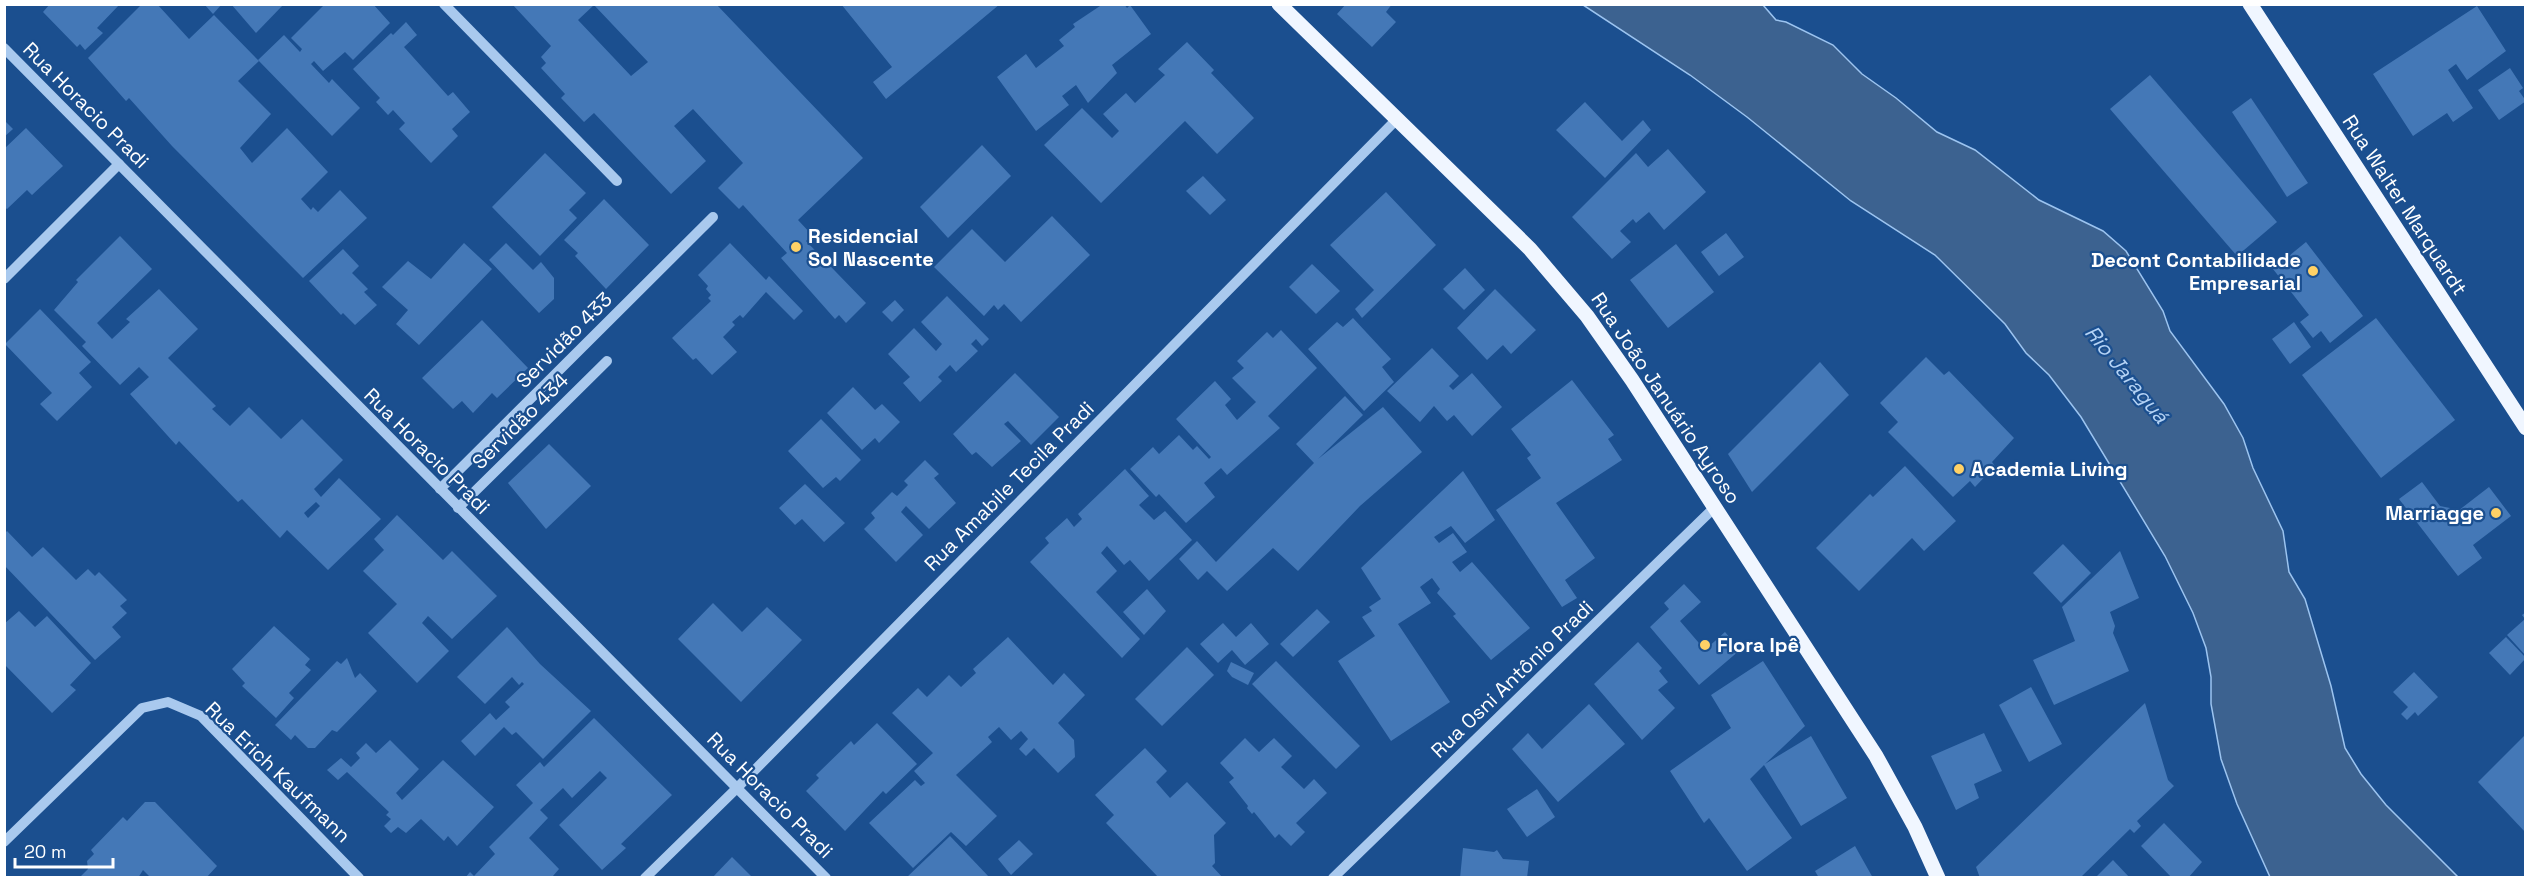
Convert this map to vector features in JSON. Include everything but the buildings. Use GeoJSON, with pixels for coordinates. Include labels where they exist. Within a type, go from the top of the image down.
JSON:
{"type":"FeatureCollection","features":[{"type":"Feature","properties":{"kind":"main road","name":"Rua João Januário Ayroso"},"geometry":{"type":"LineString","coordinates":[[1279,4],[1530,249],[1587,316],[1632,380],[1876,756],[1915,827],[1938,878]]}},
{"type":"Feature","properties":{"kind":"main road","name":"Rua Walter Marquardt"},"geometry":{"type":"LineString","coordinates":[[2250,4],[2526,428]]}},
{"type":"Feature","properties":{"kind":"street"},"geometry":{"type":"LineString","coordinates":[[444,4],[617,180]]}},
{"type":"Feature","properties":{"kind":"street","name":"Rua Horacio Pradi"},"geometry":{"type":"LineString","coordinates":[[4,48],[826,878]]}},
{"type":"Feature","properties":{"kind":"street","name":"Rua Amabile Tecila Pradi"},"geometry":{"type":"LineString","coordinates":[[645,878],[737,788],[1397,119]]}},
{"type":"Feature","properties":{"kind":"street"},"geometry":{"type":"LineString","coordinates":[[4,279],[119,164]]}},
{"type":"Feature","properties":{"kind":"street","name":"Servidão 433"},"geometry":{"type":"LineString","coordinates":[[440,489],[713,217]]}},
{"type":"Feature","properties":{"kind":"street","name":"Servidão 434"},"geometry":{"type":"LineString","coordinates":[[458,508],[607,361]]}},
{"type":"Feature","properties":{"kind":"street","name":"Rua Osni Antônio Pradi"},"geometry":{"type":"LineString","coordinates":[[1332,878],[1715,507]]}},
{"type":"Feature","properties":{"kind":"street","name":"Rua Erich Kaufmann"},"geometry":{"type":"LineString","coordinates":[[4,842],[142,708],[168,702],[201,716],[359,878]]}},
{"type":"Feature","properties":{"kind":"water","name":"Rio Jaraguá"},"geometry":{"type":"Polygon","coordinates":[[[1583,5],[1763,5],[1776,20],[1786,22],[1833,45],[1862,74],[1896,98],[1937,132],[1975,150],[2039,200],[2103,231],[2126,251],[2163,311],[2170,331],[2224,404],[2243,438],[2253,468],[2283,531],[2289,572],[2305,599],[2331,686],[2345,748],[2361,774],[2386,805],[2458,877],[2270,877],[2237,804],[2221,759],[2211,704],[2211,677],[2206,648],[2193,613],[2165,556],[2081,417],[2049,375],[2026,353],[2005,324],[1935,255],[1851,201],[1747,117],[1690,75],[1583,5]]]}},
{"type":"Feature","properties":{"kind":"place","name":"Residencial Sol Nascente"},"geometry":{"type":"Point","coordinates":[796,247]}},
{"type":"Feature","properties":{"kind":"place","name":"Decont Contabilidade Empresarial"},"geometry":{"type":"Point","coordinates":[2313,271]}},
{"type":"Feature","properties":{"kind":"place","name":"Academia Living"},"geometry":{"type":"Point","coordinates":[1959,469]}},
{"type":"Feature","properties":{"kind":"place","name":"Marriagge"},"geometry":{"type":"Point","coordinates":[2496,513]}},
{"type":"Feature","properties":{"kind":"place","name":"Flora Ipê"},"geometry":{"type":"Point","coordinates":[1705,645]}}]}
